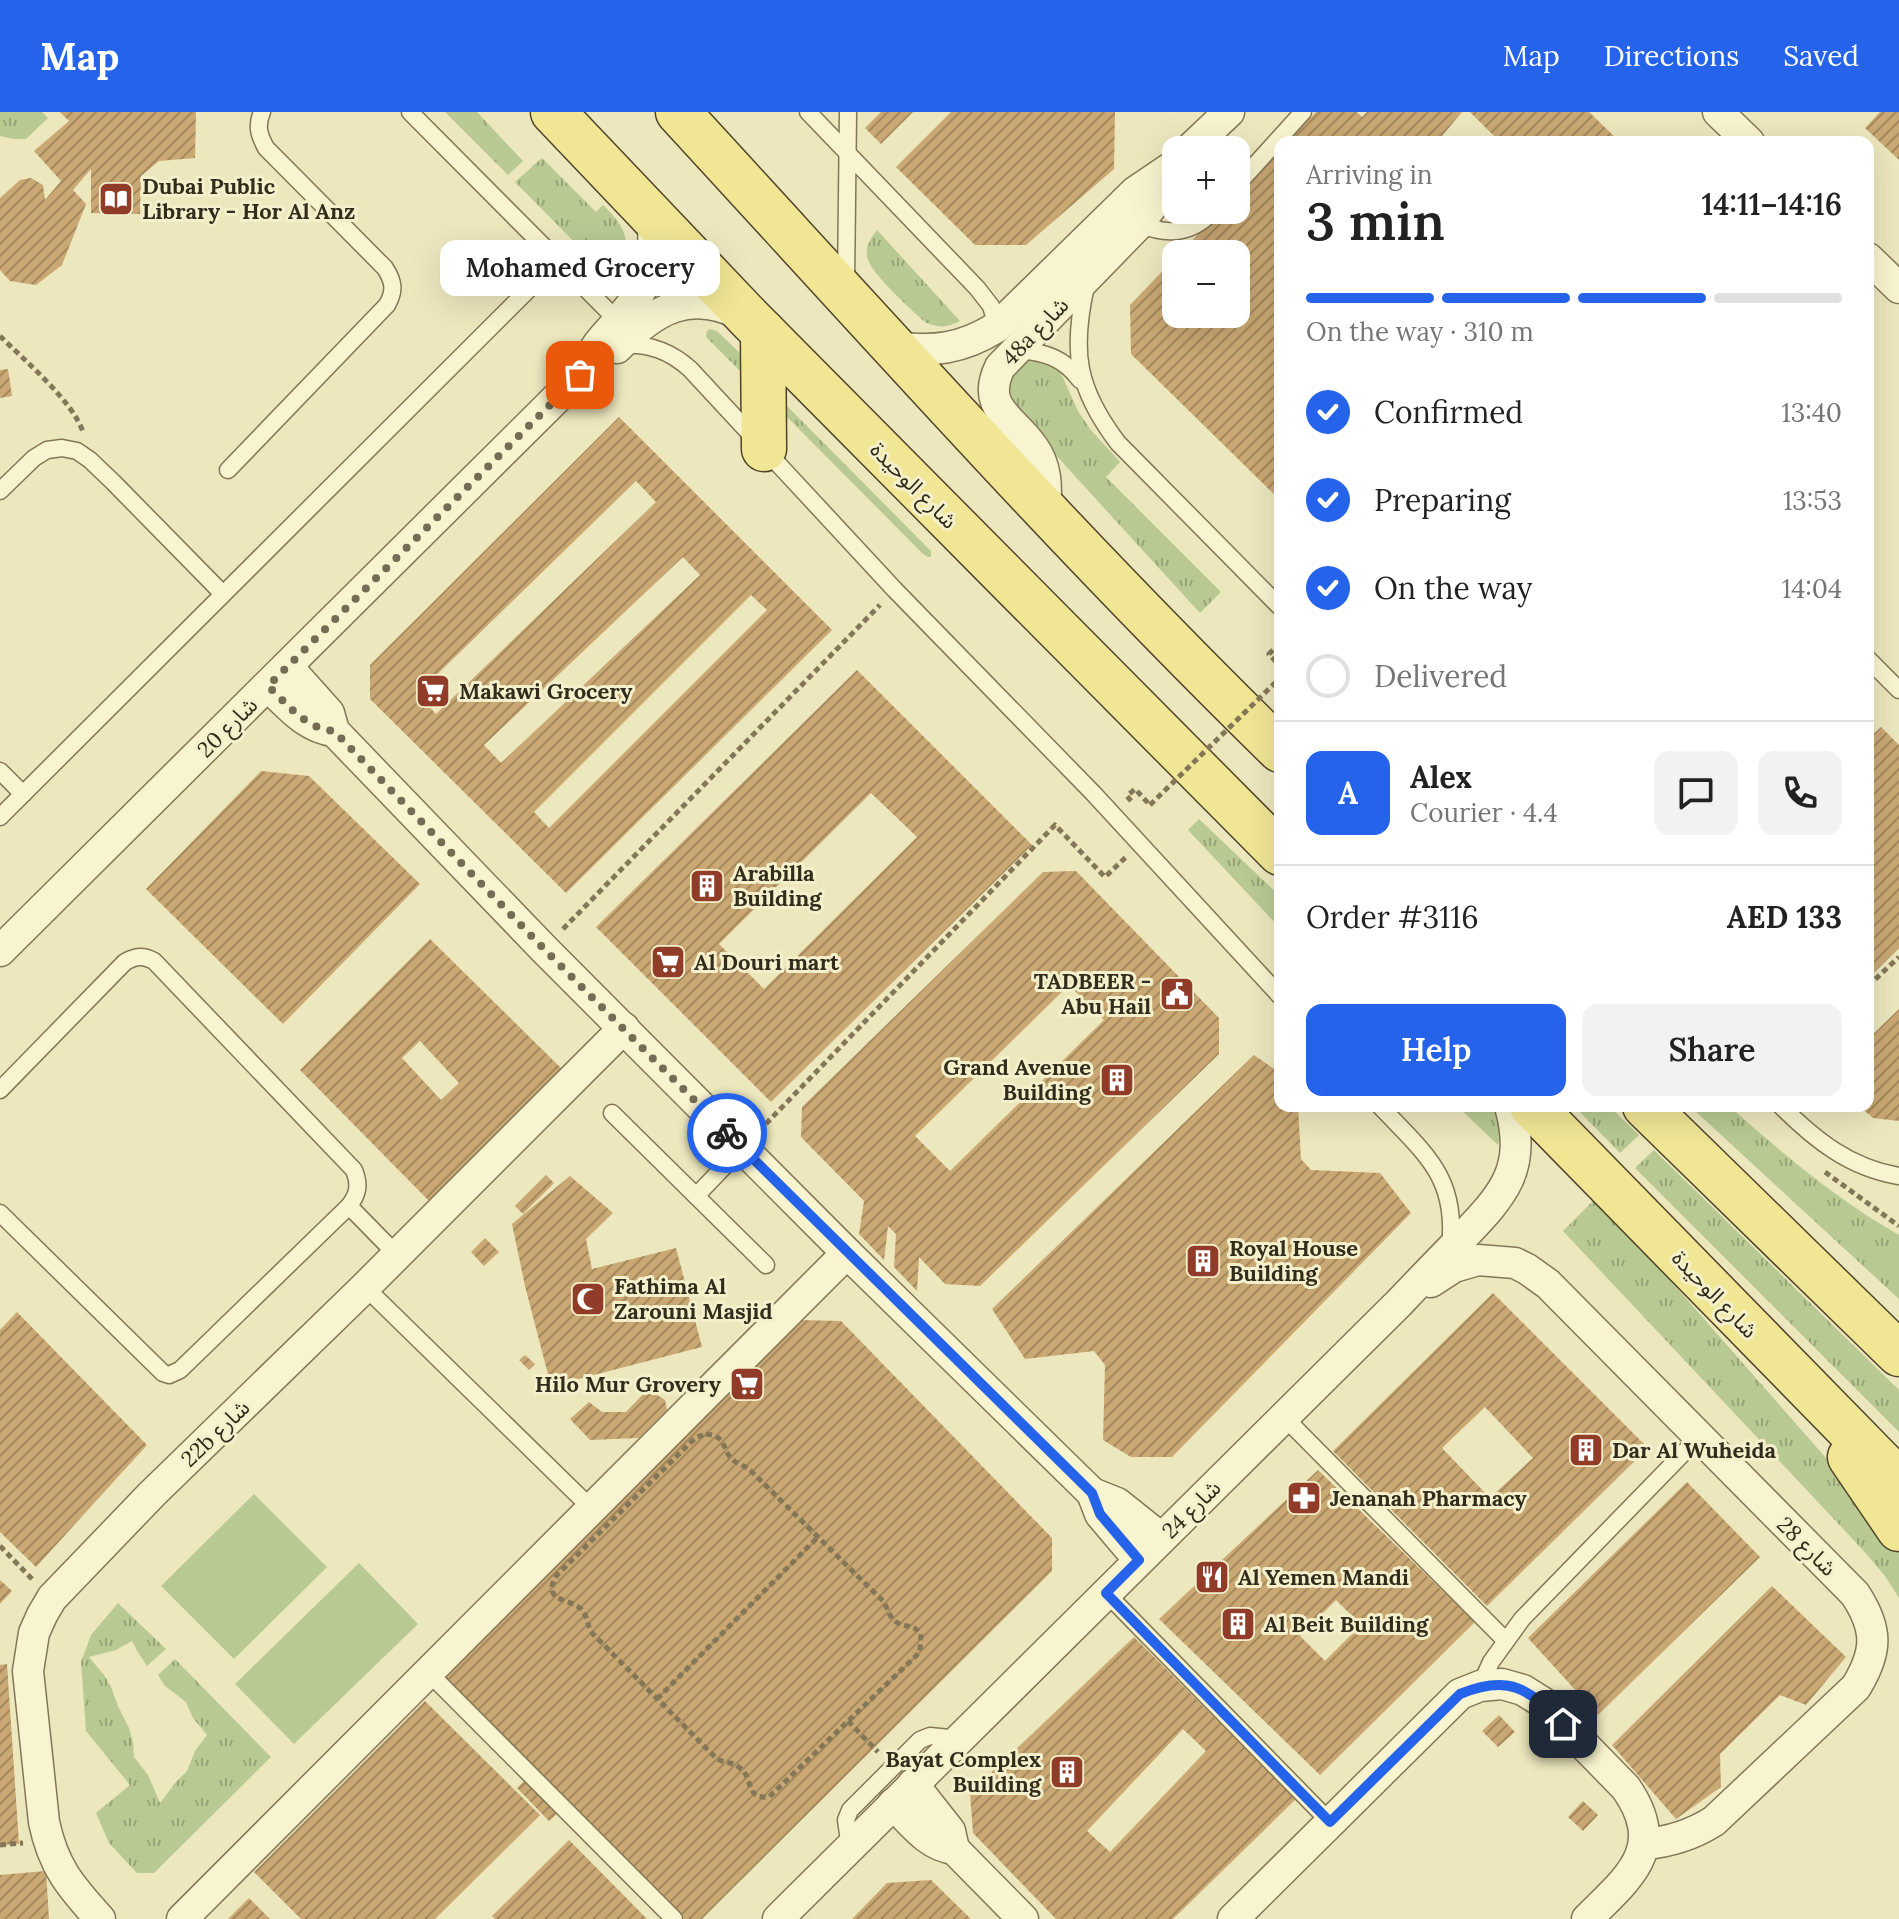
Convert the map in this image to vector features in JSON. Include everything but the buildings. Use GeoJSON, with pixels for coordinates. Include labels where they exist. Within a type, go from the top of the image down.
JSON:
{"type":"FeatureCollection","features":[{"type":"Feature","properties":{"kind":"main road","name":"شارع الوحيدة"},"geometry":{"type":"LineString","coordinates":[[553,112],[756,325],[1274,847]]}},
{"type":"Feature","properties":{"kind":"main road"},"geometry":{"type":"LineString","coordinates":[[678,112],[1045,509],[1274,744]]}},
{"type":"Feature","properties":{"kind":"main road"},"geometry":{"type":"LineString","coordinates":[[756,325],[764,449]]}},
{"type":"Feature","properties":{"kind":"main road","name":"شارع الوحيدة"},"geometry":{"type":"LineString","coordinates":[[1538,1112],[1899,1481]]}},
{"type":"Feature","properties":{"kind":"main road"},"geometry":{"type":"LineString","coordinates":[[1651,1112],[1899,1354]]}},
{"type":"Feature","properties":{"kind":"main road"},"geometry":{"type":"LineString","coordinates":[[1807,1387],[1899,1529]]}},
{"type":"Feature","properties":{"kind":"street"},"geometry":{"type":"LineString","coordinates":[[1718,112],[1743,136]]}},
{"type":"Feature","properties":{"kind":"street","name":"48a شارع"},"geometry":{"type":"LineString","coordinates":[[1200,136],[1219,115]]}},
{"type":"Feature","properties":{"kind":"street","name":"48a شارع"},"geometry":{"type":"LineString","coordinates":[[892,346],[915,350],[939,349],[962,345],[983,336],[997,327],[1135,192],[1162,173]]}},
{"type":"Feature","properties":{"kind":"street","name":"48a شارع"},"geometry":{"type":"LineString","coordinates":[[1045,509],[1047,487],[1043,466],[1033,448],[1000,411],[993,388],[995,377],[1016,350],[1139,224],[1162,190]]}},
{"type":"Feature","properties":{"kind":"street","name":"شارع 20"},"geometry":{"type":"LineString","coordinates":[[619,333],[653,266],[655,240],[652,215]]}},
{"type":"Feature","properties":{"kind":"street"},"geometry":{"type":"LineString","coordinates":[[1874,264],[1899,288]]}},
{"type":"Feature","properties":{"kind":"street","name":"شارع 20"},"geometry":{"type":"LineString","coordinates":[[0,951],[589,366],[593,351],[619,333],[667,309],[688,304],[709,303],[730,308],[756,325]]}},
{"type":"Feature","properties":{"kind":"street"},"geometry":{"type":"LineString","coordinates":[[278,676],[329,713],[334,731],[544,949],[1092,1493],[1117,1503],[1161,1538]]}},
{"type":"Feature","properties":{"kind":"street","name":"22b شارع"},"geometry":{"type":"LineString","coordinates":[[100,1919],[72,1889],[63,1874],[48,1841],[44,1822],[28,1671],[34,1633],[42,1615],[52,1598],[152,1494],[624,1028]]}},
{"type":"Feature","properties":{"kind":"street","name":"شارع 24"},"geometry":{"type":"LineString","coordinates":[[778,1919],[1487,1212],[1503,1192],[1513,1170],[1517,1146],[1512,1112]]}},
{"type":"Feature","properties":{"kind":"street"},"geometry":{"type":"LineString","coordinates":[[182,1919],[847,1253]]}},
{"type":"Feature","properties":{"kind":"street","name":"شارع 28"},"geometry":{"type":"LineString","coordinates":[[1399,1303],[1454,1267],[1478,1260],[1515,1263],[1527,1269],[1548,1284],[1855,1594],[1866,1611],[1872,1630],[1872,1650],[1867,1670],[1856,1687],[1714,1821],[1674,1840],[1644,1844]]}},
{"type":"Feature","properties":{"kind":"street"},"geometry":{"type":"LineString","coordinates":[[1092,1493],[1100,1514],[1139,1560]]}},
{"type":"Feature","properties":{"kind":"street"},"geometry":{"type":"LineString","coordinates":[[1233,1919],[1443,1708],[1460,1694],[1480,1686],[1502,1684],[1523,1690],[1542,1702],[1626,1788],[1638,1805],[1644,1824],[1644,1844],[1638,1863],[1597,1916]]}},
{"type":"Feature","properties":{"kind":"street"},"geometry":{"type":"LineString","coordinates":[[903,1794],[928,1839],[954,1849],[1023,1919]]}},
{"type":"Feature","properties":{"kind":"lane"},"geometry":{"type":"LineString","coordinates":[[228,470],[387,305],[393,293],[393,280],[385,268],[266,148],[259,136],[258,122],[262,112]]}},
{"type":"Feature","properties":{"kind":"lane"},"geometry":{"type":"LineString","coordinates":[[410,112],[558,260],[619,333],[635,344],[651,346],[679,359],[895,590],[1093,793],[1274,989]]}},
{"type":"Feature","properties":{"kind":"lane"},"geometry":{"type":"LineString","coordinates":[[808,112],[985,296],[997,327]]}},
{"type":"Feature","properties":{"kind":"lane"},"geometry":{"type":"LineString","coordinates":[[846,294],[848,112]]}},
{"type":"Feature","properties":{"kind":"lane"},"geometry":{"type":"LineString","coordinates":[[1281,136],[1303,112]]}},
{"type":"Feature","properties":{"kind":"lane"},"geometry":{"type":"LineString","coordinates":[[1250,171],[1274,144]]}},
{"type":"Feature","properties":{"kind":"lane"},"geometry":{"type":"LineString","coordinates":[[1139,224],[1155,231],[1172,232],[1198,224]]}},
{"type":"Feature","properties":{"kind":"lane"},"geometry":{"type":"LineString","coordinates":[[0,817],[558,260]]}},
{"type":"Feature","properties":{"kind":"lane"},"geometry":{"type":"LineString","coordinates":[[1088,277],[1077,328],[1077,354],[1084,384],[1098,415],[1118,443],[1274,601]]}},
{"type":"Feature","properties":{"kind":"lane"},"geometry":{"type":"LineString","coordinates":[[1016,350],[1037,351],[1056,357],[1072,368],[1084,384]]}},
{"type":"Feature","properties":{"kind":"lane"},"geometry":{"type":"LineString","coordinates":[[0,491],[34,458],[47,450],[62,448],[77,451],[90,460],[223,594]]}},
{"type":"Feature","properties":{"kind":"lane"},"geometry":{"type":"LineString","coordinates":[[1874,665],[1899,690]]}},
{"type":"Feature","properties":{"kind":"lane"},"geometry":{"type":"LineString","coordinates":[[0,771],[23,794]]}},
{"type":"Feature","properties":{"kind":"lane"},"geometry":{"type":"LineString","coordinates":[[0,1090],[125,962],[144,956],[154,961],[354,1170],[358,1179],[358,1189],[349,1206],[180,1370],[169,1375],[163,1373],[0,1213]]}},
{"type":"Feature","properties":{"kind":"lane"},"geometry":{"type":"LineString","coordinates":[[1386,1112],[1441,1176],[1451,1213],[1449,1250]]}},
{"type":"Feature","properties":{"kind":"lane"},"geometry":{"type":"LineString","coordinates":[[1787,1112],[1821,1143],[1841,1156],[1899,1176]]}},
{"type":"Feature","properties":{"kind":"lane"},"geometry":{"type":"LineString","coordinates":[[612,1113],[766,1265]]}},
{"type":"Feature","properties":{"kind":"lane"},"geometry":{"type":"LineString","coordinates":[[696,1196],[742,1148]]}},
{"type":"Feature","properties":{"kind":"lane"},"geometry":{"type":"LineString","coordinates":[[349,1206],[397,1255]]}},
{"type":"Feature","properties":{"kind":"lane"},"geometry":{"type":"LineString","coordinates":[[365,1287],[591,1508]]}},
{"type":"Feature","properties":{"kind":"lane"},"geometry":{"type":"LineString","coordinates":[[1284,1417],[1505,1640]]}},
{"type":"Feature","properties":{"kind":"lane"},"geometry":{"type":"LineString","coordinates":[[1480,1686],[1491,1662],[1522,1619],[1699,1437]]}},
{"type":"Feature","properties":{"kind":"lane"},"geometry":{"type":"LineString","coordinates":[[1106,1593],[1330,1822]]}},
{"type":"Feature","properties":{"kind":"lane"},"geometry":{"type":"LineString","coordinates":[[428,1672],[674,1919]]}},
{"type":"Feature","properties":{"kind":"lane"},"geometry":{"type":"LineString","coordinates":[[850,1848],[847,1815],[920,1740],[930,1736],[959,1739]]}},
{"type":"Feature","properties":{"kind":"path"},"geometry":{"type":"LineString","coordinates":[[0,336],[70,406],[87,441],[90,460]]}},
{"type":"Feature","properties":{"kind":"path"},"geometry":{"type":"LineString","coordinates":[[544,949],[895,590]]}},
{"type":"Feature","properties":{"kind":"path"},"geometry":{"type":"LineString","coordinates":[[1135,805],[1127,796],[1135,789],[1150,805],[1274,684]]}},
{"type":"Feature","properties":{"kind":"path"},"geometry":{"type":"LineString","coordinates":[[742,1148],[1055,825],[1105,877],[1132,851]]}},
{"type":"Feature","properties":{"kind":"path"},"geometry":{"type":"LineString","coordinates":[[1874,980],[1899,957]]}},
{"type":"Feature","properties":{"kind":"path"},"geometry":{"type":"LineString","coordinates":[[706,1434],[720,1439],[730,1458],[750,1470],[884,1602],[897,1624],[910,1625],[921,1634],[920,1651],[916,1656],[769,1797],[760,1798],[752,1792],[743,1770],[736,1764],[716,1758],[657,1699],[593,1634],[579,1606],[556,1597],[553,1582],[691,1442],[706,1434]]}},
{"type":"Feature","properties":{"kind":"path"},"geometry":{"type":"LineString","coordinates":[[657,1699],[818,1537]]}},
{"type":"Feature","properties":{"kind":"path"},"geometry":{"type":"LineString","coordinates":[[0,1546],[52,1598]]}},
{"type":"Feature","properties":{"kind":"path"},"geometry":{"type":"LineString","coordinates":[[848,1721],[884,1758]]}},
{"type":"Feature","properties":{"kind":"green space"},"geometry":{"type":"Polygon","coordinates":[[[0,112],[42,112],[48,118],[26,139],[14,139],[0,136],[0,112]]]}},
{"type":"Feature","properties":{"kind":"green space"},"geometry":{"type":"Polygon","coordinates":[[[445,112],[477,112],[523,161],[508,175],[445,112]]]}},
{"type":"Feature","properties":{"kind":"green space"},"geometry":{"type":"Polygon","coordinates":[[[542,158],[596,212],[603,205],[619,224],[628,256],[626,272],[621,277],[606,274],[515,182],[542,158]]]}},
{"type":"Feature","properties":{"kind":"green space"},"geometry":{"type":"Polygon","coordinates":[[[877,230],[960,321],[942,326],[925,322],[885,283],[867,256],[868,244],[877,230]]]}},
{"type":"Feature","properties":{"kind":"green space"},"geometry":{"type":"Polygon","coordinates":[[[710,329],[717,331],[747,360],[745,376],[706,337],[710,329]]]}},
{"type":"Feature","properties":{"kind":"green space"},"geometry":{"type":"Polygon","coordinates":[[[1041,355],[1060,371],[1078,411],[1120,462],[1106,477],[1221,592],[1200,613],[1010,405],[1005,371],[1009,364],[1041,355]]]}},
{"type":"Feature","properties":{"kind":"green space"},"geometry":{"type":"Polygon","coordinates":[[[785,404],[931,551],[931,557],[923,554],[782,412],[785,404]]]}},
{"type":"Feature","properties":{"kind":"green space"},"geometry":{"type":"Polygon","coordinates":[[[1199,819],[1274,890],[1274,922],[1188,830],[1199,819]]]}},
{"type":"Feature","properties":{"kind":"green space"},"geometry":{"type":"Polygon","coordinates":[[[1463,1112],[1495,1112],[1500,1125],[1498,1145],[1463,1112]]]}},
{"type":"Feature","properties":{"kind":"green space"},"geometry":{"type":"Polygon","coordinates":[[[1580,1112],[1615,1112],[1639,1135],[1620,1153],[1580,1112]]]}},
{"type":"Feature","properties":{"kind":"green space"},"geometry":{"type":"Polygon","coordinates":[[[1696,1112],[1736,1112],[1832,1191],[1899,1235],[1899,1299],[1696,1112]]]}},
{"type":"Feature","properties":{"kind":"green space"},"geometry":{"type":"Polygon","coordinates":[[[1654,1150],[1899,1390],[1899,1432],[1635,1168],[1654,1150]]]}},
{"type":"Feature","properties":{"kind":"green space"},"geometry":{"type":"Polygon","coordinates":[[[1597,1197],[1899,1545],[1899,1598],[1863,1550],[1563,1231],[1597,1197]]]}},
{"type":"Feature","properties":{"kind":"green space"},"geometry":{"type":"Polygon","coordinates":[[[254,1494],[327,1567],[234,1659],[161,1586],[254,1494]]]}},
{"type":"Feature","properties":{"kind":"green space"},"geometry":{"type":"Polygon","coordinates":[[[359,1563],[418,1624],[294,1744],[235,1684],[359,1563]]]}},
{"type":"Feature","properties":{"kind":"green space"},"geometry":{"type":"Polygon","coordinates":[[[118,1603],[166,1649],[147,1666],[132,1641],[116,1650],[89,1657],[111,1687],[129,1728],[134,1757],[148,1775],[160,1803],[187,1771],[195,1751],[207,1735],[193,1718],[186,1702],[165,1686],[158,1675],[175,1659],[271,1757],[154,1873],[137,1873],[109,1843],[96,1813],[130,1785],[86,1731],[81,1662],[91,1635],[118,1603]]]}},
{"type":"Feature","properties":{"kind":"way so far"},"geometry":{"type":"LineString","coordinates":[[580,375],[268,686],[307,722],[334,731],[727,1133]]}},
{"type":"Feature","properties":{"kind":"place","name":"Dubai Public Library - Hor Al Anz"},"geometry":{"type":"Point","coordinates":[116,199]}},
{"type":"Feature","properties":{"kind":"place","name":"Mohamed Grocery"},"geometry":{"type":"Point","coordinates":[580,375]}},
{"type":"Feature","properties":{"kind":"place","name":"Makawi Grocery"},"geometry":{"type":"Point","coordinates":[433,691]}},
{"type":"Feature","properties":{"kind":"place","name":"Arabilla Building"},"geometry":{"type":"Point","coordinates":[707,886]}},
{"type":"Feature","properties":{"kind":"place","name":"Al Douri mart"},"geometry":{"type":"Point","coordinates":[668,962]}},
{"type":"Feature","properties":{"kind":"place","name":"TADBEER - Abu Hail"},"geometry":{"type":"Point","coordinates":[1177,994]}},
{"type":"Feature","properties":{"kind":"place","name":"Grand Avenue Building"},"geometry":{"type":"Point","coordinates":[1117,1080]}},
{"type":"Feature","properties":{"kind":"place","name":"Royal House Building"},"geometry":{"type":"Point","coordinates":[1203,1261]}},
{"type":"Feature","properties":{"kind":"place","name":"Fathima Al Zarouni Masjid"},"geometry":{"type":"Point","coordinates":[588,1299]}},
{"type":"Feature","properties":{"kind":"place","name":"Hilo Mur Grovery"},"geometry":{"type":"Point","coordinates":[747,1384]}},
{"type":"Feature","properties":{"kind":"place","name":"Dar Al Wuheida"},"geometry":{"type":"Point","coordinates":[1586,1450]}},
{"type":"Feature","properties":{"kind":"place","name":"Jenanah Pharmacy"},"geometry":{"type":"Point","coordinates":[1304,1498]}},
{"type":"Feature","properties":{"kind":"place","name":"Al Yemen Mandi"},"geometry":{"type":"Point","coordinates":[1212,1577]}},
{"type":"Feature","properties":{"kind":"place","name":"Al Beit Building"},"geometry":{"type":"Point","coordinates":[1238,1624]}},
{"type":"Feature","properties":{"kind":"place","name":"Bayat Complex Building"},"geometry":{"type":"Point","coordinates":[1067,1772]}},
{"type":"Feature","properties":{"kind":"route"},"geometry":{"type":"LineString","coordinates":[[727,1133],[1092,1493],[1100,1514],[1139,1560],[1106,1593],[1330,1822],[1460,1694],[1480,1686],[1502,1684],[1523,1690],[1542,1702],[1563,1724]]}}]}
